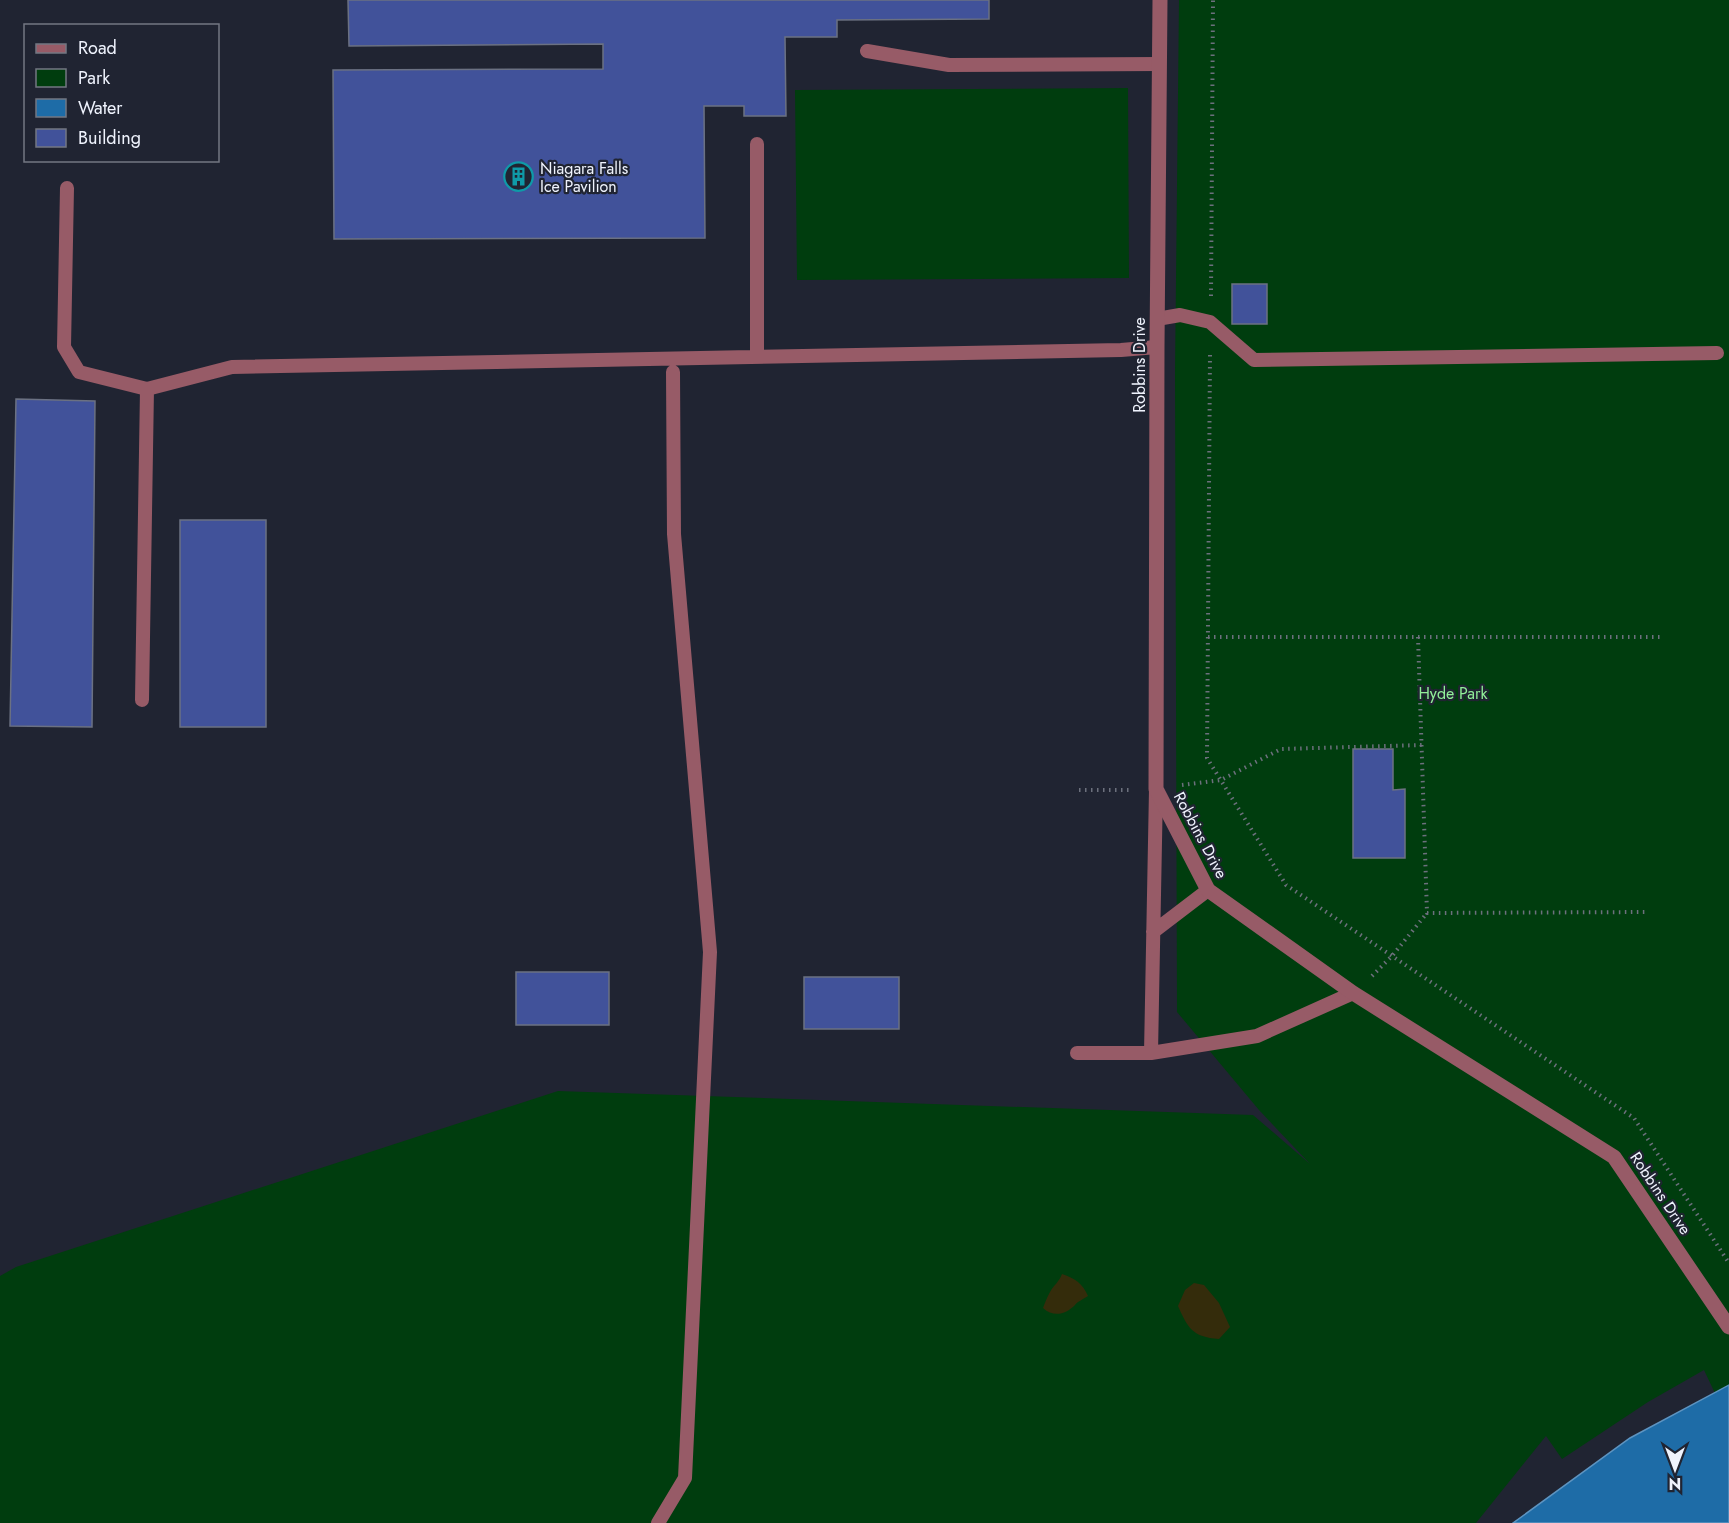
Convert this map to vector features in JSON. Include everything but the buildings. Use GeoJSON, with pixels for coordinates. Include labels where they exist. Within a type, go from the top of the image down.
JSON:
{"type":"FeatureCollection","features":[{"type":"Feature","properties":{"kind":"street","name":"Robbins Drive"},"geometry":{"type":"LineString","coordinates":[[1160,0],[1156,789],[1208,890],[1353,993],[1614,1157],[1729,1327]]}},
{"type":"Feature","properties":{"kind":"lane"},"geometry":{"type":"LineString","coordinates":[[867,51],[949,65],[1159,64]]}},
{"type":"Feature","properties":{"kind":"lane"},"geometry":{"type":"LineString","coordinates":[[757,144],[757,357]]}},
{"type":"Feature","properties":{"kind":"lane"},"geometry":{"type":"LineString","coordinates":[[67,188],[64,347],[79,372],[147,388],[232,367],[1121,350],[1157,347]]}},
{"type":"Feature","properties":{"kind":"lane"},"geometry":{"type":"LineString","coordinates":[[1157,319],[1180,315],[1210,322],[1254,360],[1717,353]]}},
{"type":"Feature","properties":{"kind":"lane"},"geometry":{"type":"LineString","coordinates":[[658,1523],[686,1478],[710,952],[674,534],[673,372]]}},
{"type":"Feature","properties":{"kind":"lane"},"geometry":{"type":"LineString","coordinates":[[142,700],[147,388]]}},
{"type":"Feature","properties":{"kind":"lane"},"geometry":{"type":"LineString","coordinates":[[1151,1053],[1156,789]]}},
{"type":"Feature","properties":{"kind":"lane"},"geometry":{"type":"LineString","coordinates":[[1154,932],[1208,890]]}},
{"type":"Feature","properties":{"kind":"lane"},"geometry":{"type":"LineString","coordinates":[[1077,1053],[1151,1053],[1257,1036],[1353,993]]}},
{"type":"Feature","properties":{"kind":"path"},"geometry":{"type":"LineString","coordinates":[[1213,0],[1207,758],[1286,885],[1634,1118],[1729,1263]]}},
{"type":"Feature","properties":{"kind":"path"},"geometry":{"type":"LineString","coordinates":[[1208,637],[1660,637]]}},
{"type":"Feature","properties":{"kind":"path"},"geometry":{"type":"LineString","coordinates":[[1353,993],[1392,956],[1427,913],[1418,637]]}},
{"type":"Feature","properties":{"kind":"path"},"geometry":{"type":"LineString","coordinates":[[1079,790],[1156,789],[1221,780],[1281,749],[1422,745]]}},
{"type":"Feature","properties":{"kind":"path"},"geometry":{"type":"LineString","coordinates":[[1427,913],[1648,912]]}},
{"type":"Feature","properties":{"kind":"green space","name":"Hyde Park"},"geometry":{"type":"Polygon","coordinates":[[[1179,0],[1729,0],[1729,1423],[1704,1370],[1648,1402],[1562,1459],[1546,1436],[1476,1523],[0,1523],[0,1276],[16,1267],[558,1091],[1253,1115],[1310,1164],[1259,1110],[1177,1012],[1175,373],[1179,0]]]}},
{"type":"Feature","properties":{"kind":"green space"},"geometry":{"type":"Polygon","coordinates":[[[1128,88],[1129,278],[797,280],[795,90],[1128,88]]]}},
{"type":"Feature","properties":{"kind":"sand"},"geometry":{"type":"Polygon","coordinates":[[[1062,1274],[1078,1282],[1088,1296],[1064,1313],[1051,1313],[1043,1308],[1062,1274]]]}},
{"type":"Feature","properties":{"kind":"sand"},"geometry":{"type":"Polygon","coordinates":[[[1194,1283],[1204,1285],[1219,1303],[1230,1327],[1219,1339],[1203,1336],[1192,1330],[1178,1306],[1185,1290],[1194,1283]]]}},
{"type":"Feature","properties":{"kind":"water"},"geometry":{"type":"Polygon","coordinates":[[[1729,1385],[1729,1523],[1513,1523],[1630,1438],[1729,1385]]]}},
{"type":"Feature","properties":{"kind":"place","name":"Niagara Falls Ice Pavilion"},"geometry":{"type":"Point","coordinates":[519,177]}}]}
